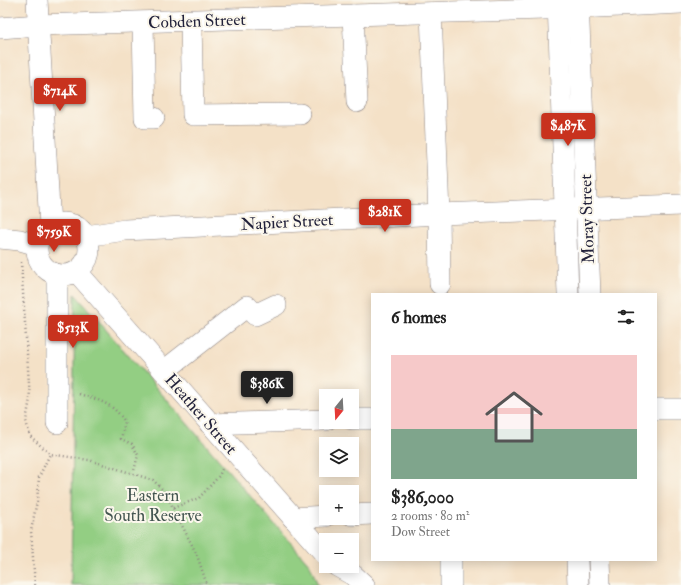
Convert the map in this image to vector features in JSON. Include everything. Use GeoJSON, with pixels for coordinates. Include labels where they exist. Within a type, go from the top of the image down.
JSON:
{"type":"FeatureCollection","features":[{"type":"Feature","properties":{"kind":"street"},"geometry":{"type":"LineString","coordinates":[[37,0],[50,226]]}},
{"type":"Feature","properties":{"kind":"street","name":"Cobden Street"},"geometry":{"type":"LineString","coordinates":[[0,28],[38,25],[192,21],[400,7],[443,8],[568,4],[681,3]]}},
{"type":"Feature","properties":{"kind":"street","name":"Moray Street"},"geometry":{"type":"LineString","coordinates":[[568,4],[587,208],[590,293]]}},
{"type":"Feature","properties":{"kind":"street","name":"Moray Street"},"geometry":{"type":"LineString","coordinates":[[568,4],[565,210],[568,293]]}},
{"type":"Feature","properties":{"kind":"street"},"geometry":{"type":"LineString","coordinates":[[440,284],[439,214],[443,8]]}},
{"type":"Feature","properties":{"kind":"street"},"geometry":{"type":"LineString","coordinates":[[351,10],[357,102]]}},
{"type":"Feature","properties":{"kind":"street"},"geometry":{"type":"LineString","coordinates":[[192,21],[192,115],[300,114]]}},
{"type":"Feature","properties":{"kind":"street"},"geometry":{"type":"LineString","coordinates":[[143,22],[145,118],[154,118]]}},
{"type":"Feature","properties":{"kind":"street","name":"Napier Street"},"geometry":{"type":"LineString","coordinates":[[86,236],[125,230],[439,214],[681,205]]}},
{"type":"Feature","properties":{"kind":"street"},"geometry":{"type":"LineString","coordinates":[[63,223],[76,226],[86,236],[89,244],[89,252],[87,260],[77,272],[71,275],[57,275],[48,271],[41,264],[37,255],[37,245],[39,238],[50,226],[63,223]]}},
{"type":"Feature","properties":{"kind":"street"},"geometry":{"type":"LineString","coordinates":[[0,238],[20,240],[37,245]]}},
{"type":"Feature","properties":{"kind":"street","name":"Heather Street"},"geometry":{"type":"LineString","coordinates":[[77,272],[319,547]]}},
{"type":"Feature","properties":{"kind":"street"},"geometry":{"type":"LineString","coordinates":[[57,275],[57,423]]}},
{"type":"Feature","properties":{"kind":"street"},"geometry":{"type":"LineString","coordinates":[[164,371],[247,306],[255,315],[276,305]]}},
{"type":"Feature","properties":{"kind":"street"},"geometry":{"type":"LineString","coordinates":[[657,409],[681,409]]}},
{"type":"Feature","properties":{"kind":"street"},"geometry":{"type":"LineString","coordinates":[[359,419],[371,418]]}},
{"type":"Feature","properties":{"kind":"street"},"geometry":{"type":"LineString","coordinates":[[210,424],[319,420]]}},
{"type":"Feature","properties":{"kind":"street"},"geometry":{"type":"LineString","coordinates":[[359,515],[371,514]]}},
{"type":"Feature","properties":{"kind":"street"},"geometry":{"type":"LineString","coordinates":[[293,518],[319,516]]}},
{"type":"Feature","properties":{"kind":"street"},"geometry":{"type":"LineString","coordinates":[[451,561],[451,585]]}},
{"type":"Feature","properties":{"kind":"street"},"geometry":{"type":"LineString","coordinates":[[577,561],[578,585]]}},
{"type":"Feature","properties":{"kind":"street"},"geometry":{"type":"LineString","coordinates":[[599,561],[600,585]]}},
{"type":"Feature","properties":{"kind":"street"},"geometry":{"type":"LineString","coordinates":[[338,573],[342,585]]}},
{"type":"Feature","properties":{"kind":"street"},"geometry":{"type":"LineString","coordinates":[[348,573],[364,585]]}},
{"type":"Feature","properties":{"kind":"path"},"geometry":{"type":"LineString","coordinates":[[79,394],[112,406],[120,413],[125,422],[121,439],[132,444],[138,455],[133,475]]}},
{"type":"Feature","properties":{"kind":"path"},"geometry":{"type":"LineString","coordinates":[[35,585],[31,531],[37,501],[39,477],[50,454]]}},
{"type":"Feature","properties":{"kind":"path"},"geometry":{"type":"LineString","coordinates":[[172,508],[199,498],[219,476],[224,466]]}},
{"type":"Feature","properties":{"kind":"path"},"geometry":{"type":"LineString","coordinates":[[165,492],[197,555],[207,585]]}},
{"type":"Feature","properties":{"kind":"green space","name":"Eastern South Reserve"},"geometry":{"type":"Polygon","coordinates":[[[75,294],[310,565],[318,585],[71,585],[75,294]]]}}]}
